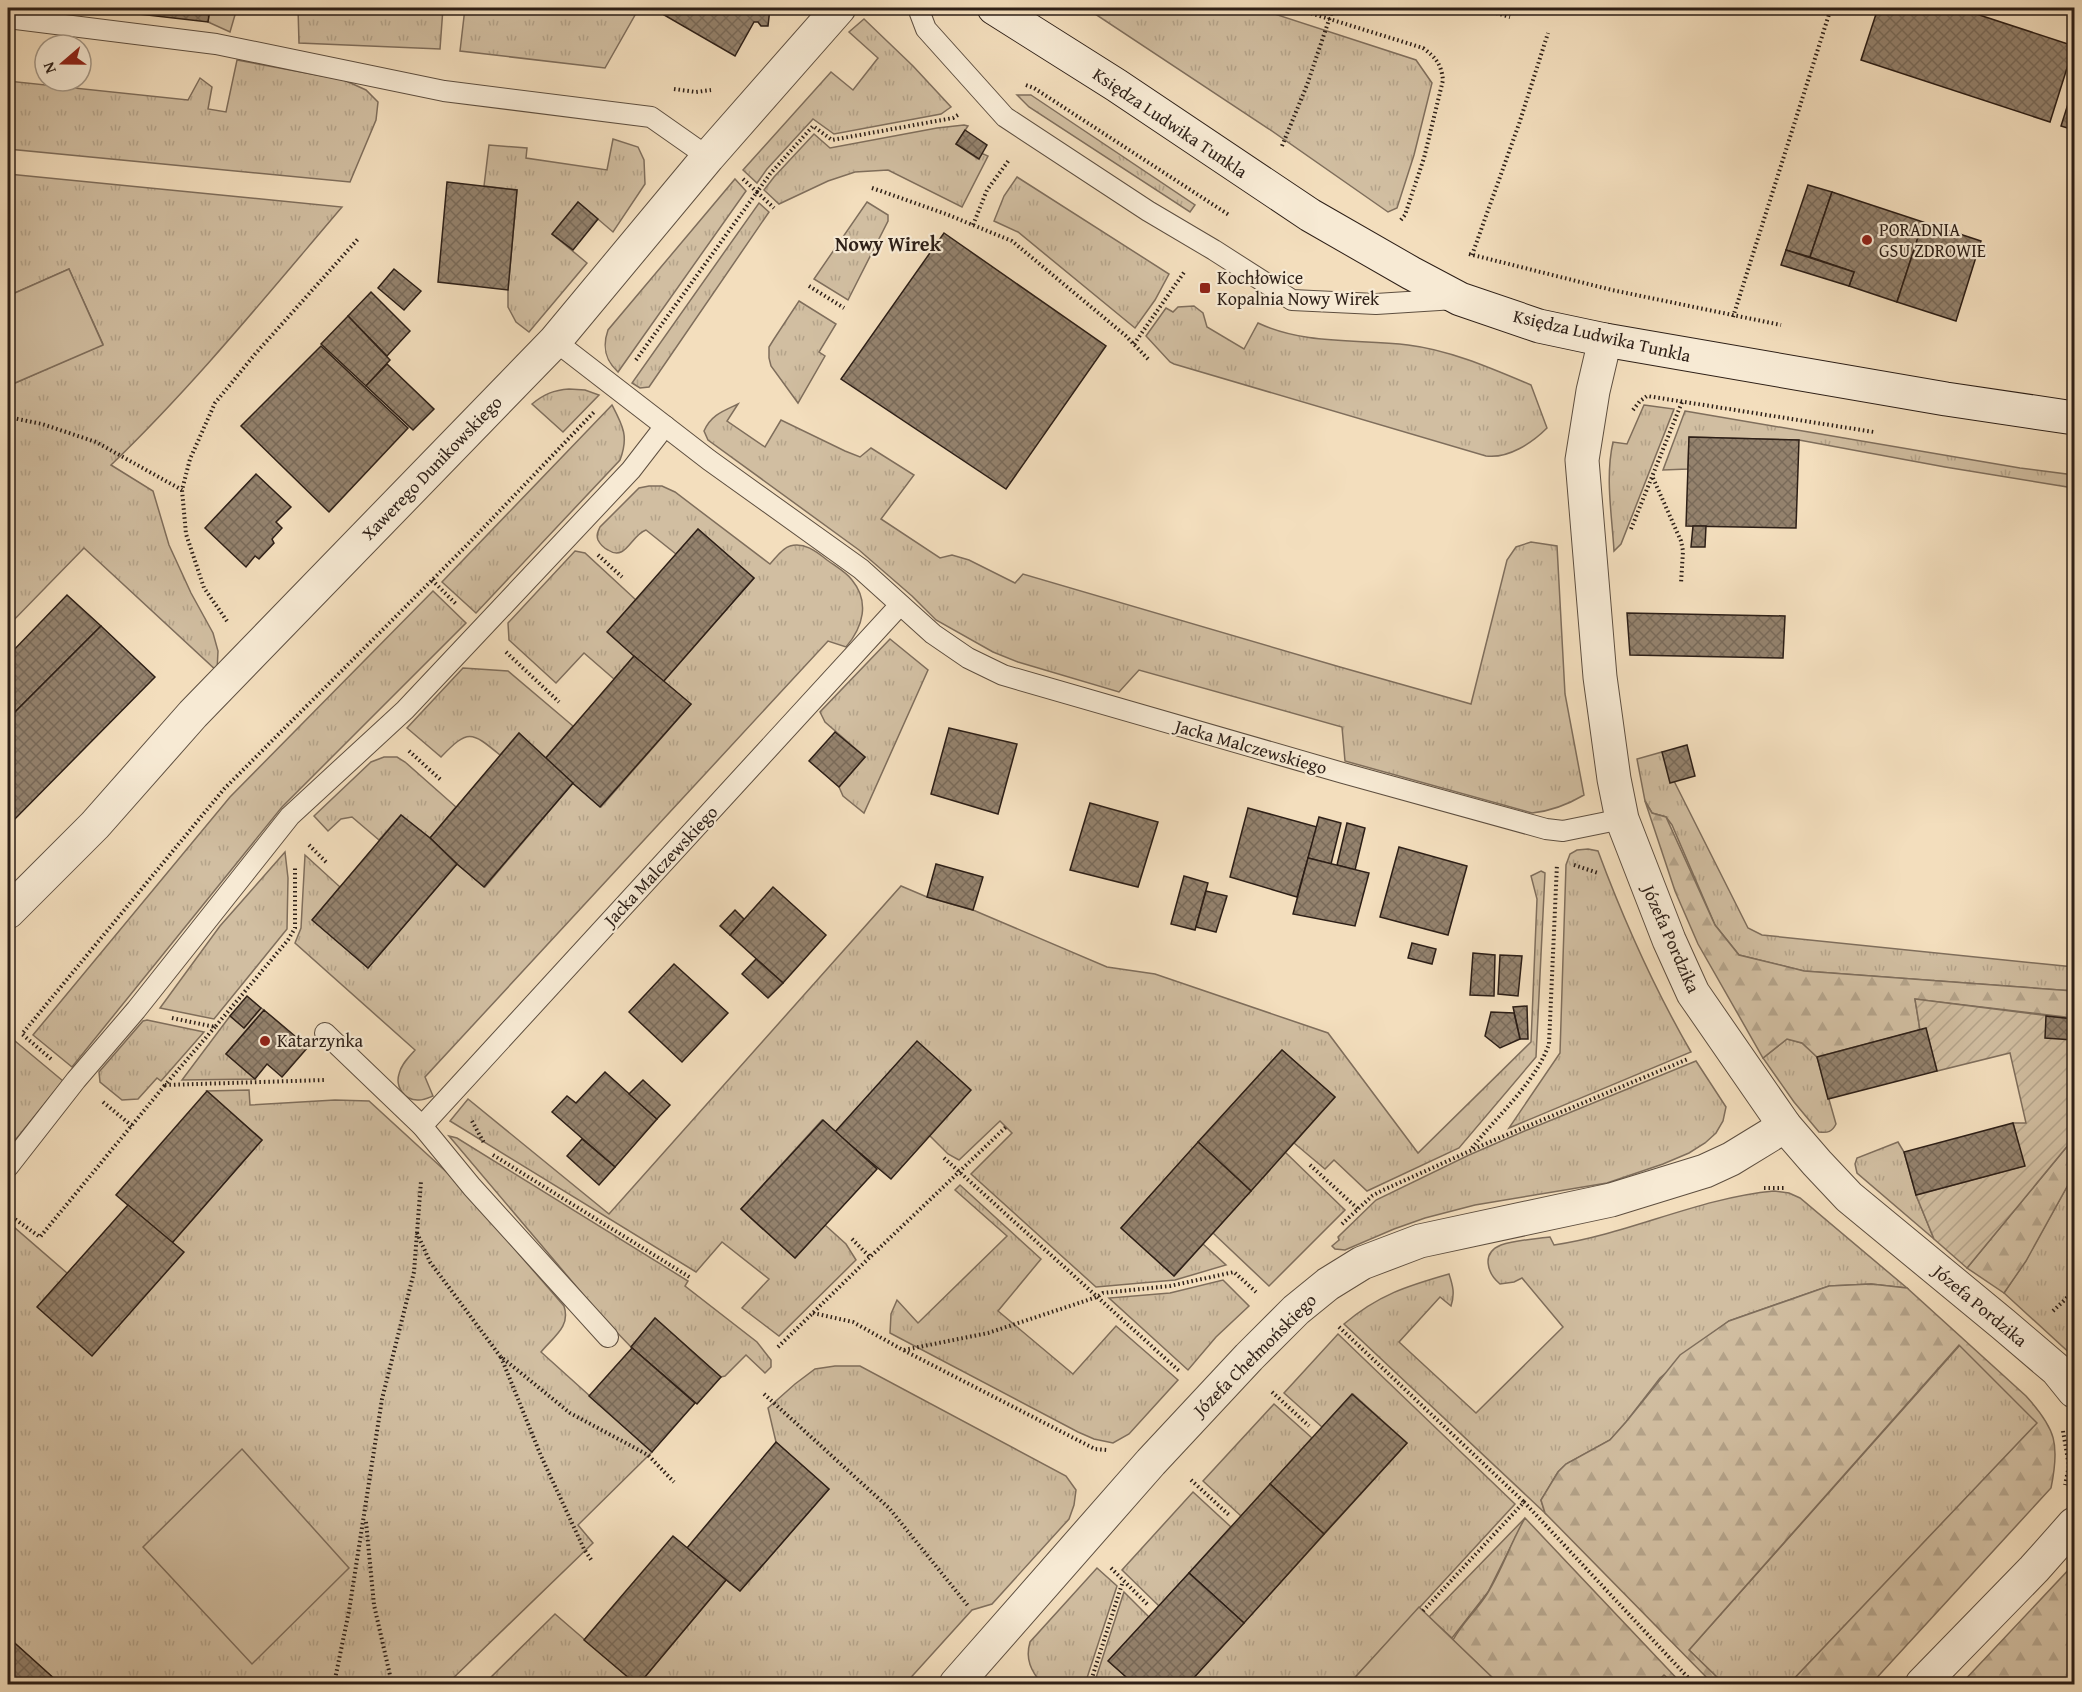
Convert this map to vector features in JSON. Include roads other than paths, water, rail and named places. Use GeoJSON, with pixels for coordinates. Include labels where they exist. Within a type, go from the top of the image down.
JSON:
{"type":"FeatureCollection","features":[{"type":"Feature","properties":{"kind":"street","name":"Xawerego Dunikowskiego"},"geometry":{"type":"LineString","coordinates":[[8,912],[95,825],[193,714],[555,341],[708,157],[839,8]]}},
{"type":"Feature","properties":{"kind":"street","name":"Księdza Ludwika Tunkla"},"geometry":{"type":"LineString","coordinates":[[994,8],[1310,215],[1460,299],[1539,326],[1605,340],[1946,399],[2074,418]]}},
{"type":"Feature","properties":{"kind":"street","name":"Józefa Pordzika"},"geometry":{"type":"LineString","coordinates":[[1605,340],[1586,429],[1582,460],[1600,677],[1622,819],[1669,940],[1693,993],[1785,1126],[1849,1197],[2003,1324],[2056,1370],[2074,1391]]}},
{"type":"Feature","properties":{"kind":"street","name":"Józefa Chełmońskiego"},"geometry":{"type":"LineString","coordinates":[[956,1684],[1151,1462],[1249,1357],[1296,1310],[1328,1284],[1362,1263],[1420,1241],[1611,1200],[1705,1171],[1731,1160],[1785,1126]]}},
{"type":"Feature","properties":{"kind":"street"},"geometry":{"type":"LineString","coordinates":[[1922,1684],[2034,1569],[2074,1524]]}},
{"type":"Feature","properties":{"kind":"lane"},"geometry":{"type":"LineString","coordinates":[[918,8],[926,29],[1005,117],[1148,211],[1292,300],[1376,304],[1460,299]]}},
{"type":"Feature","properties":{"kind":"lane"},"geometry":{"type":"LineString","coordinates":[[8,18],[216,44],[444,91],[651,117],[708,157]]}},
{"type":"Feature","properties":{"kind":"lane","name":"Jacka Malczewskiego"},"geometry":{"type":"LineString","coordinates":[[555,341],[665,426],[861,569],[933,634],[968,658],[1003,675],[1343,773],[1563,831],[1622,819]]}},
{"type":"Feature","properties":{"kind":"lane"},"geometry":{"type":"LineString","coordinates":[[8,1167],[290,816],[405,710],[631,470],[665,426]]}},
{"type":"Feature","properties":{"kind":"lane","name":"Jacka Malczewskiego"},"geometry":{"type":"LineString","coordinates":[[422,1126],[900,605]]}},
{"type":"Feature","properties":{"kind":"lane"},"geometry":{"type":"LineString","coordinates":[[326,1033],[422,1126],[472,1187],[608,1337]]}},
{"type":"Feature","properties":{"kind":"place","name":"PORADNIA GSU ZDROWIE"},"geometry":{"type":"Point","coordinates":[1867,240]}},
{"type":"Feature","properties":{"kind":"place","name":"Kochłowice Kopalnia Nowy Wirek"},"geometry":{"type":"Point","coordinates":[1205,288]}},
{"type":"Feature","properties":{"kind":"place","name":"Katarzynka"},"geometry":{"type":"Point","coordinates":[265,1041]}},
{"type":"Feature","properties":{"kind":"district","name":"Nowy Wirek"},"geometry":{"type":"Point","coordinates":[888,244]}}]}
